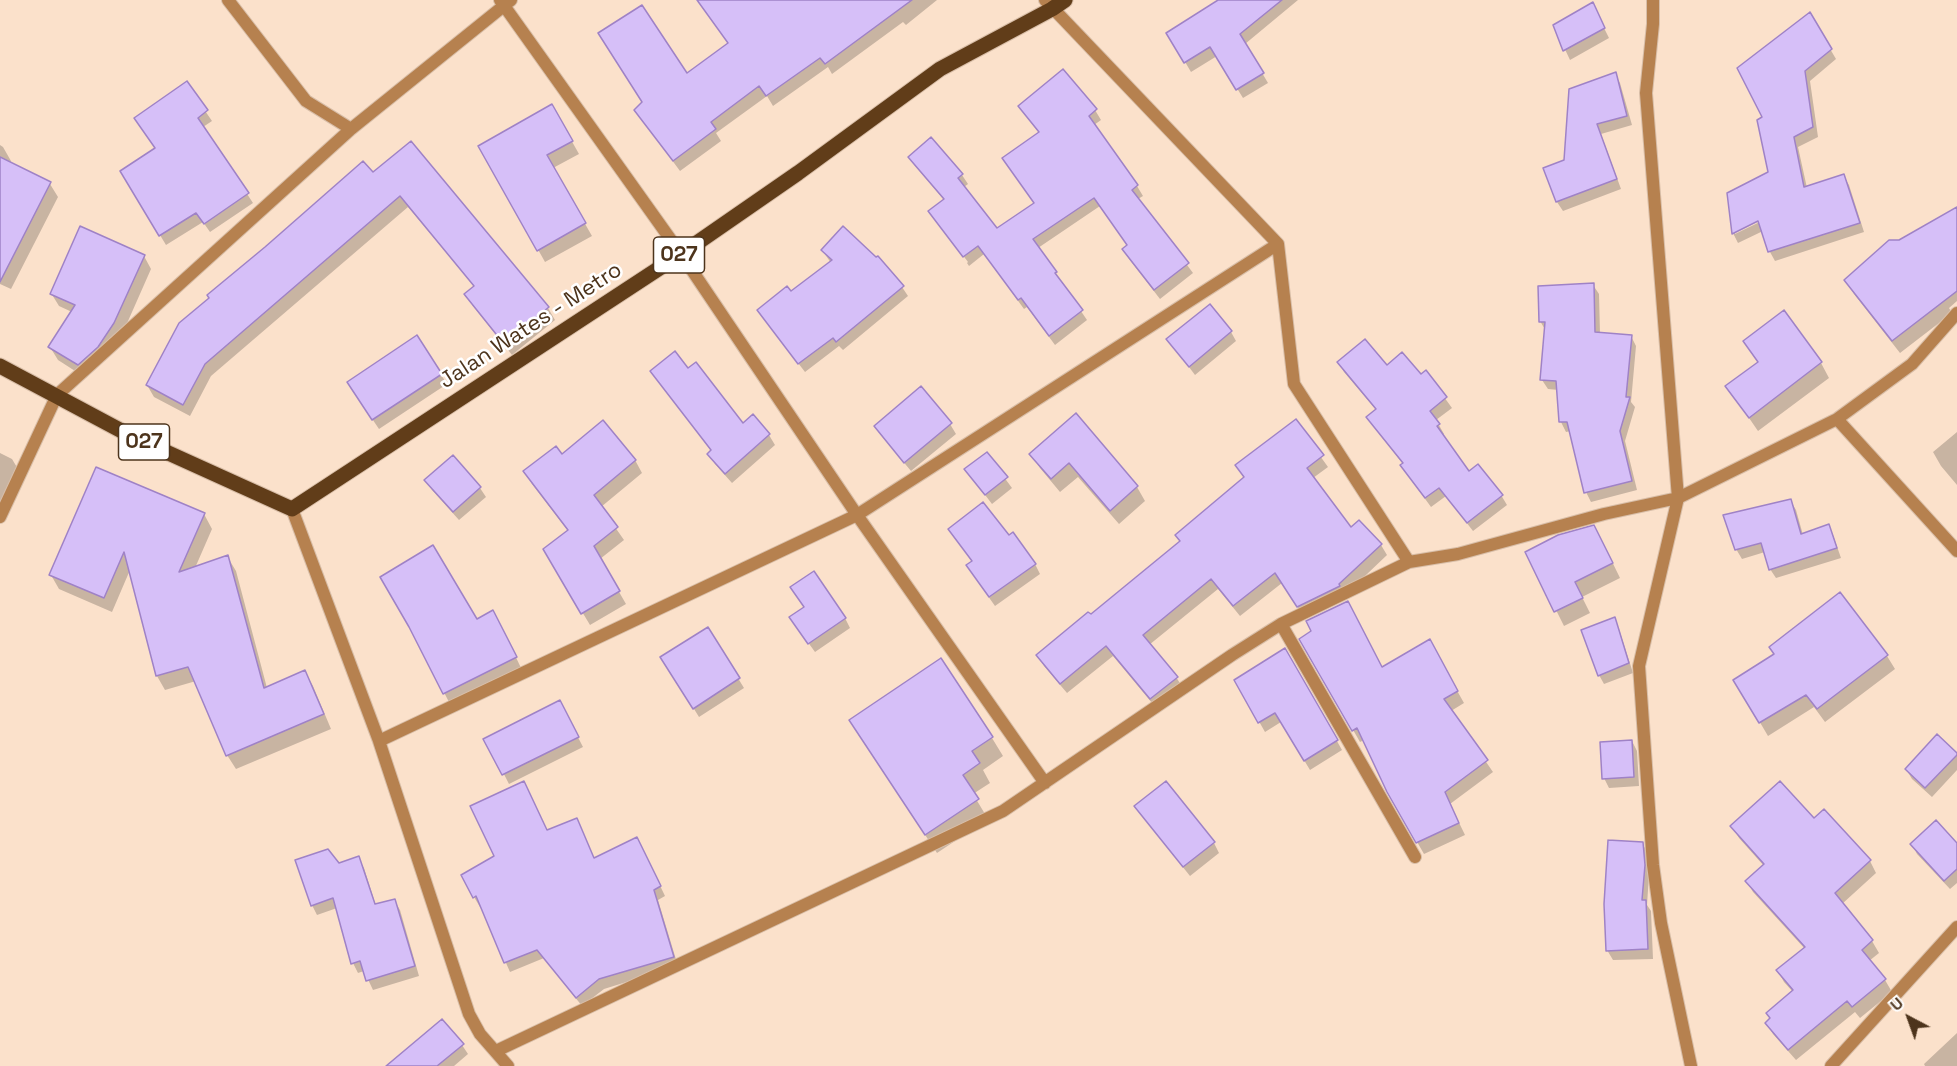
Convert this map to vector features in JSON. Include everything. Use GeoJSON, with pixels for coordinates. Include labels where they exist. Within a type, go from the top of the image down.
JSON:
{"type":"FeatureCollection","features":[{"type":"Feature","properties":{"kind":"main road","name":"Jalan Wates - Metro"},"geometry":{"type":"LineString","coordinates":[[292,509],[681,254],[798,173],[940,69],[1054,3]]}},
{"type":"Feature","properties":{"kind":"main road","name":"027"},"geometry":{"type":"LineString","coordinates":[[0,366],[133,437],[292,509]]}},
{"type":"Feature","properties":{"kind":"street"},"geometry":{"type":"LineString","coordinates":[[228,0],[306,101],[351,129]]}},
{"type":"Feature","properties":{"kind":"street"},"geometry":{"type":"LineString","coordinates":[[1653,0],[1653,24],[1646,93],[1678,498],[1639,666],[1653,866],[1661,923],[1691,1066]]}},
{"type":"Feature","properties":{"kind":"street"},"geometry":{"type":"LineString","coordinates":[[0,517],[57,395],[351,129],[505,2],[681,254],[857,515],[1045,783]]}},
{"type":"Feature","properties":{"kind":"street"},"geometry":{"type":"LineString","coordinates":[[1054,3],[1278,244],[1294,384],[1409,562]]}},
{"type":"Feature","properties":{"kind":"street"},"geometry":{"type":"LineString","coordinates":[[379,741],[857,515],[1278,244]]}},
{"type":"Feature","properties":{"kind":"street"},"geometry":{"type":"LineString","coordinates":[[496,1051],[1003,811],[1232,654],[1281,624],[1409,562],[1458,554],[1604,514],[1678,498],[1837,419],[1912,363],[1957,313]]}},
{"type":"Feature","properties":{"kind":"street"},"geometry":{"type":"LineString","coordinates":[[1837,419],[1957,551]]}},
{"type":"Feature","properties":{"kind":"street"},"geometry":{"type":"LineString","coordinates":[[292,509],[379,741],[469,1014],[480,1034],[508,1066]]}},
{"type":"Feature","properties":{"kind":"street"},"geometry":{"type":"LineString","coordinates":[[1281,624],[1415,857]]}},
{"type":"Feature","properties":{"kind":"street"},"geometry":{"type":"LineString","coordinates":[[1831,1066],[1957,927]]}},
{"type":"Feature","properties":{"kind":"building"},"geometry":{"type":"Polygon","coordinates":[[[697,0],[912,0],[825,64],[820,58],[766,96],[759,86],[711,122],[716,129],[673,161],[634,110],[642,102],[598,33],[642,5],[687,73],[728,43],[697,0]]]}},
{"type":"Feature","properties":{"kind":"building"},"geometry":{"type":"Polygon","coordinates":[[[1218,0],[1282,0],[1240,34],[1264,73],[1236,90],[1210,47],[1184,63],[1166,33],[1218,0]]]}},
{"type":"Feature","properties":{"kind":"building"},"geometry":{"type":"Polygon","coordinates":[[[1593,2],[1605,28],[1563,51],[1553,25],[1593,2]]]}},
{"type":"Feature","properties":{"kind":"building"},"geometry":{"type":"Polygon","coordinates":[[[1810,12],[1832,49],[1805,71],[1813,127],[1794,137],[1804,187],[1844,174],[1860,223],[1768,252],[1758,221],[1732,234],[1727,193],[1768,172],[1757,120],[1762,117],[1737,68],[1810,12]]]}},
{"type":"Feature","properties":{"kind":"building"},"geometry":{"type":"Polygon","coordinates":[[[1063,69],[1097,109],[1089,116],[1138,185],[1132,190],[1189,263],[1154,290],[1122,249],[1127,245],[1094,198],[1033,239],[1083,310],[1049,336],[1021,298],[1018,300],[978,246],[963,257],[928,211],[944,199],[908,157],[931,137],[963,174],[958,178],[997,228],[1034,203],[1002,158],[1039,132],[1018,106],[1063,69]]]}},
{"type":"Feature","properties":{"kind":"building"},"geometry":{"type":"Polygon","coordinates":[[[1616,72],[1627,116],[1597,124],[1617,179],[1556,202],[1543,168],[1564,160],[1569,89],[1616,72]]]}},
{"type":"Feature","properties":{"kind":"building"},"geometry":{"type":"Polygon","coordinates":[[[187,81],[208,110],[198,118],[249,193],[204,224],[196,213],[159,236],[120,171],[155,148],[134,118],[187,81]]]}},
{"type":"Feature","properties":{"kind":"building"},"geometry":{"type":"Polygon","coordinates":[[[552,104],[573,141],[547,155],[586,223],[537,251],[478,146],[552,104]]]}},
{"type":"Feature","properties":{"kind":"building"},"geometry":{"type":"Polygon","coordinates":[[[411,141],[549,307],[504,344],[464,294],[474,286],[400,196],[205,364],[183,405],[146,385],[179,323],[209,298],[207,295],[363,161],[373,172],[411,141]]]}},
{"type":"Feature","properties":{"kind":"building"},"geometry":{"type":"Polygon","coordinates":[[[0,157],[51,182],[0,282],[0,157]]]}},
{"type":"Feature","properties":{"kind":"building"},"geometry":{"type":"Polygon","coordinates":[[[1957,207],[1957,291],[1892,341],[1844,280],[1889,240],[1899,240],[1957,207]]]}},
{"type":"Feature","properties":{"kind":"building"},"geometry":{"type":"Polygon","coordinates":[[[80,226],[145,255],[114,323],[98,347],[78,365],[48,347],[75,305],[50,294],[80,226]]]}},
{"type":"Feature","properties":{"kind":"building"},"geometry":{"type":"Polygon","coordinates":[[[843,226],[876,257],[878,256],[904,286],[836,342],[833,338],[798,364],[757,310],[787,286],[791,291],[832,260],[821,250],[843,226]]]}},
{"type":"Feature","properties":{"kind":"building"},"geometry":{"type":"Polygon","coordinates":[[[1594,283],[1595,332],[1632,335],[1626,397],[1630,397],[1620,431],[1632,481],[1584,493],[1567,422],[1559,422],[1556,381],[1540,380],[1545,322],[1539,322],[1538,286],[1594,283]]]}},
{"type":"Feature","properties":{"kind":"building"},"geometry":{"type":"Polygon","coordinates":[[[1210,304],[1232,331],[1189,367],[1166,339],[1210,304]]]}},
{"type":"Feature","properties":{"kind":"building"},"geometry":{"type":"Polygon","coordinates":[[[1784,310],[1822,362],[1749,418],[1725,386],[1758,362],[1743,341],[1784,310]]]}},
{"type":"Feature","properties":{"kind":"building"},"geometry":{"type":"Polygon","coordinates":[[[417,335],[442,374],[372,420],[347,382],[417,335]]]}},
{"type":"Feature","properties":{"kind":"building"},"geometry":{"type":"Polygon","coordinates":[[[1365,339],[1387,365],[1402,352],[1421,374],[1426,370],[1447,397],[1430,411],[1440,424],[1437,426],[1469,471],[1478,464],[1503,495],[1467,523],[1439,488],[1425,498],[1400,465],[1403,463],[1366,417],[1376,409],[1337,362],[1365,339]]]}},
{"type":"Feature","properties":{"kind":"building"},"geometry":{"type":"Polygon","coordinates":[[[675,351],[688,368],[696,362],[743,423],[753,414],[770,434],[725,474],[707,454],[711,450],[650,371],[675,351]]]}},
{"type":"Feature","properties":{"kind":"building"},"geometry":{"type":"Polygon","coordinates":[[[921,386],[952,423],[904,463],[874,426],[921,386]]]}},
{"type":"Feature","properties":{"kind":"building"},"geometry":{"type":"Polygon","coordinates":[[[1076,413],[1138,486],[1110,511],[1069,463],[1051,479],[1029,454],[1076,413]]]}},
{"type":"Feature","properties":{"kind":"building"},"geometry":{"type":"Polygon","coordinates":[[[1296,419],[1324,455],[1307,468],[1351,527],[1359,520],[1382,544],[1339,584],[1340,586],[1297,607],[1275,573],[1233,606],[1211,579],[1143,635],[1178,677],[1150,699],[1106,646],[1060,684],[1036,655],[1088,612],[1091,614],[1180,541],[1175,535],[1244,477],[1235,465],[1296,419]]]}},
{"type":"Feature","properties":{"kind":"building"},"geometry":{"type":"Polygon","coordinates":[[[603,420],[636,460],[594,495],[618,527],[594,546],[620,591],[581,614],[543,549],[568,530],[523,471],[556,446],[562,454],[603,420]]]}},
{"type":"Feature","properties":{"kind":"building"},"geometry":{"type":"Polygon","coordinates":[[[987,452],[1008,477],[985,495],[964,469],[987,452]]]}},
{"type":"Feature","properties":{"kind":"building"},"geometry":{"type":"Polygon","coordinates":[[[453,455],[481,487],[453,512],[424,480],[453,455]]]}},
{"type":"Feature","properties":{"kind":"building"},"geometry":{"type":"Polygon","coordinates":[[[96,467],[205,513],[179,572],[228,555],[264,688],[305,670],[324,714],[226,756],[188,667],[156,676],[124,552],[104,598],[49,575],[96,467]]]}},
{"type":"Feature","properties":{"kind":"building"},"geometry":{"type":"Polygon","coordinates":[[[1791,499],[1801,534],[1829,524],[1837,548],[1769,570],[1761,543],[1735,550],[1723,515],[1791,499]]]}},
{"type":"Feature","properties":{"kind":"building"},"geometry":{"type":"Polygon","coordinates":[[[983,502],[1009,535],[1013,532],[1036,564],[989,597],[966,565],[972,561],[948,529],[983,502]]]}},
{"type":"Feature","properties":{"kind":"building"},"geometry":{"type":"Polygon","coordinates":[[[1594,525],[1613,563],[1575,582],[1583,598],[1554,612],[1525,552],[1558,535],[1594,525]]]}},
{"type":"Feature","properties":{"kind":"building"},"geometry":{"type":"Polygon","coordinates":[[[433,545],[477,619],[493,610],[517,657],[443,694],[409,627],[380,577],[433,545]]]}},
{"type":"Feature","properties":{"kind":"building"},"geometry":{"type":"Polygon","coordinates":[[[814,571],[846,618],[808,644],[789,617],[804,607],[790,587],[814,571]]]}},
{"type":"Feature","properties":{"kind":"building"},"geometry":{"type":"Polygon","coordinates":[[[1840,592],[1888,655],[1817,709],[1806,695],[1759,723],[1733,680],[1774,654],[1769,647],[1840,592]]]}},
{"type":"Feature","properties":{"kind":"building"},"geometry":{"type":"Polygon","coordinates":[[[1348,601],[1382,667],[1430,639],[1458,691],[1444,699],[1488,760],[1445,792],[1459,823],[1416,843],[1387,792],[1357,728],[1352,731],[1299,639],[1311,631],[1306,621],[1348,601]]]}},
{"type":"Feature","properties":{"kind":"building"},"geometry":{"type":"Polygon","coordinates":[[[1615,617],[1629,663],[1598,676],[1581,630],[1615,617]]]}},
{"type":"Feature","properties":{"kind":"building"},"geometry":{"type":"Polygon","coordinates":[[[708,627],[740,678],[693,709],[660,657],[708,627]]]}},
{"type":"Feature","properties":{"kind":"building"},"geometry":{"type":"Polygon","coordinates":[[[1285,648],[1338,740],[1304,761],[1275,713],[1258,723],[1234,680],[1285,648]]]}},
{"type":"Feature","properties":{"kind":"building"},"geometry":{"type":"Polygon","coordinates":[[[941,658],[993,737],[972,751],[980,763],[963,775],[979,799],[925,835],[849,720],[941,658]]]}},
{"type":"Feature","properties":{"kind":"building"},"geometry":{"type":"Polygon","coordinates":[[[560,700],[579,737],[502,775],[483,739],[560,700]]]}},
{"type":"Feature","properties":{"kind":"building"},"geometry":{"type":"Polygon","coordinates":[[[1937,734],[1957,755],[1925,788],[1905,769],[1937,734]]]}},
{"type":"Feature","properties":{"kind":"building"},"geometry":{"type":"Polygon","coordinates":[[[1632,740],[1634,777],[1602,779],[1600,742],[1632,740]]]}},
{"type":"Feature","properties":{"kind":"building"},"geometry":{"type":"Polygon","coordinates":[[[524,781],[547,830],[577,818],[594,858],[637,837],[661,886],[654,890],[674,957],[599,979],[576,998],[537,950],[504,963],[476,896],[473,898],[461,875],[494,856],[470,806],[524,781]]]}},
{"type":"Feature","properties":{"kind":"building"},"geometry":{"type":"Polygon","coordinates":[[[1166,781],[1215,842],[1183,867],[1134,806],[1166,781]]]}},
{"type":"Feature","properties":{"kind":"building"},"geometry":{"type":"Polygon","coordinates":[[[1780,781],[1814,818],[1824,809],[1871,860],[1835,893],[1873,940],[1862,950],[1886,979],[1852,1007],[1847,1001],[1788,1050],[1765,1023],[1770,1018],[1766,1013],[1793,990],[1776,970],[1805,947],[1745,881],[1764,864],[1730,826],[1780,781]]]}},
{"type":"Feature","properties":{"kind":"building"},"geometry":{"type":"Polygon","coordinates":[[[1936,820],[1957,843],[1957,869],[1944,881],[1910,844],[1936,820]]]}},
{"type":"Feature","properties":{"kind":"building"},"geometry":{"type":"Polygon","coordinates":[[[1608,840],[1643,842],[1645,865],[1642,900],[1646,900],[1648,949],[1606,951],[1604,904],[1608,840]]]}},
{"type":"Feature","properties":{"kind":"building"},"geometry":{"type":"Polygon","coordinates":[[[328,849],[339,863],[359,856],[375,904],[395,899],[415,966],[366,981],[360,961],[351,964],[333,898],[311,906],[295,860],[328,849]]]}},
{"type":"Feature","properties":{"kind":"building"},"geometry":{"type":"Polygon","coordinates":[[[442,1019],[464,1044],[437,1066],[386,1066],[442,1019]]]}}]}
